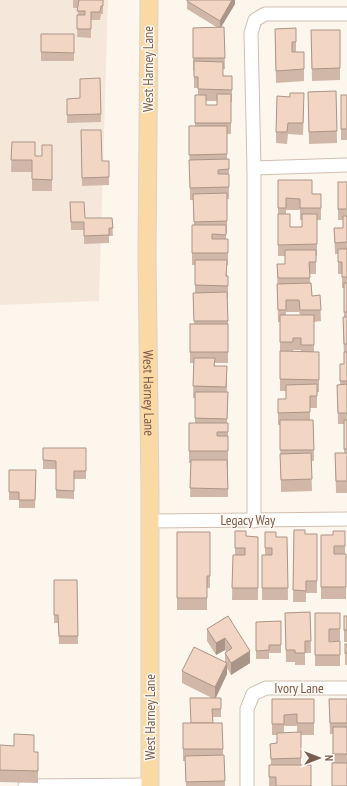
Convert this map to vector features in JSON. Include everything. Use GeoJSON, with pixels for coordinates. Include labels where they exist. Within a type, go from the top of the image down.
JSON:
{"type":"FeatureCollection","features":[{"type":"Feature","properties":{"kind":"main road","name":"West Harney Lane"},"geometry":{"type":"LineString","coordinates":[[148,0],[147,258],[150,521],[150,785]]}},
{"type":"Feature","properties":{"kind":"street"},"geometry":{"type":"LineString","coordinates":[[254,521],[254,168],[251,33],[255,20],[264,14],[347,14]]}},
{"type":"Feature","properties":{"kind":"street"},"geometry":{"type":"LineString","coordinates":[[254,168],[347,165]]}},
{"type":"Feature","properties":{"kind":"street","name":"Legacy Way"},"geometry":{"type":"LineString","coordinates":[[150,521],[347,519]]}},
{"type":"Feature","properties":{"kind":"street","name":"Ivory Lane"},"geometry":{"type":"LineString","coordinates":[[248,786],[247,709],[253,694],[266,688],[347,688]]}},
{"type":"Feature","properties":{"kind":"street"},"geometry":{"type":"LineString","coordinates":[[26,786],[150,785]]}},
{"type":"Feature","properties":{"kind":"shaded area"},"geometry":{"type":"Polygon","coordinates":[[[0,0],[108,0],[99,301],[0,305],[0,0]]]}},
{"type":"Feature","properties":{"kind":"building"},"geometry":{"type":"Polygon","coordinates":[[[79,0],[103,0],[103,6],[101,6],[100,12],[91,12],[91,29],[77,29],[77,15],[85,15],[85,11],[77,11],[79,0]]]}},
{"type":"Feature","properties":{"kind":"building"},"geometry":{"type":"Polygon","coordinates":[[[187,0],[232,0],[220,21],[187,0]]]}},
{"type":"Feature","properties":{"kind":"building"},"geometry":{"type":"Polygon","coordinates":[[[224,27],[225,58],[193,58],[193,28],[224,27]]]}},
{"type":"Feature","properties":{"kind":"building"},"geometry":{"type":"Polygon","coordinates":[[[296,28],[296,42],[292,42],[292,52],[304,52],[304,69],[276,71],[275,29],[296,28]]]}},
{"type":"Feature","properties":{"kind":"building"},"geometry":{"type":"Polygon","coordinates":[[[311,30],[340,30],[340,68],[312,69],[311,30]]]}},
{"type":"Feature","properties":{"kind":"building"},"geometry":{"type":"Polygon","coordinates":[[[41,34],[74,34],[74,53],[41,52],[41,34]]]}},
{"type":"Feature","properties":{"kind":"building"},"geometry":{"type":"Polygon","coordinates":[[[194,61],[223,62],[223,76],[232,76],[232,90],[198,89],[198,77],[194,77],[194,61]]]}},
{"type":"Feature","properties":{"kind":"building"},"geometry":{"type":"Polygon","coordinates":[[[100,78],[101,114],[67,115],[67,99],[80,98],[80,79],[100,78]]]}},
{"type":"Feature","properties":{"kind":"building"},"geometry":{"type":"Polygon","coordinates":[[[336,91],[337,131],[309,132],[308,92],[336,91]]]}},
{"type":"Feature","properties":{"kind":"building"},"geometry":{"type":"Polygon","coordinates":[[[290,93],[304,93],[303,123],[288,123],[287,132],[276,132],[277,96],[290,97],[290,93]]]}},
{"type":"Feature","properties":{"kind":"building"},"geometry":{"type":"Polygon","coordinates":[[[217,94],[231,94],[231,123],[195,123],[195,95],[206,95],[206,105],[217,105],[217,94]]]}},
{"type":"Feature","properties":{"kind":"building"},"geometry":{"type":"Polygon","coordinates":[[[341,95],[347,95],[347,129],[341,129],[341,95]]]}},
{"type":"Feature","properties":{"kind":"building"},"geometry":{"type":"Polygon","coordinates":[[[189,126],[227,126],[227,154],[189,155],[189,126]]]}},
{"type":"Feature","properties":{"kind":"building"},"geometry":{"type":"Polygon","coordinates":[[[81,130],[101,130],[102,161],[109,161],[109,177],[82,178],[81,130]]]}},
{"type":"Feature","properties":{"kind":"building"},"geometry":{"type":"Polygon","coordinates":[[[12,142],[35,142],[35,156],[42,156],[42,145],[52,145],[52,180],[32,179],[32,160],[11,160],[12,142]]]}},
{"type":"Feature","properties":{"kind":"building"},"geometry":{"type":"Polygon","coordinates":[[[229,159],[229,169],[218,170],[218,174],[229,174],[229,187],[190,188],[189,160],[229,159]]]}},
{"type":"Feature","properties":{"kind":"building"},"geometry":{"type":"Polygon","coordinates":[[[278,180],[312,180],[312,194],[321,194],[321,208],[300,208],[300,199],[286,198],[286,208],[278,208],[278,180]]]}},
{"type":"Feature","properties":{"kind":"building"},"geometry":{"type":"Polygon","coordinates":[[[338,182],[347,182],[347,209],[338,209],[338,182]]]}},
{"type":"Feature","properties":{"kind":"building"},"geometry":{"type":"Polygon","coordinates":[[[227,193],[227,221],[194,222],[193,194],[227,193]]]}},
{"type":"Feature","properties":{"kind":"building"},"geometry":{"type":"Polygon","coordinates":[[[70,202],[84,202],[85,218],[112,218],[113,228],[109,228],[109,235],[84,236],[84,222],[71,222],[70,202]]]}},
{"type":"Feature","properties":{"kind":"building"},"geometry":{"type":"Polygon","coordinates":[[[278,214],[290,214],[290,227],[302,227],[302,214],[317,214],[317,244],[278,245],[278,214]]]}},
{"type":"Feature","properties":{"kind":"building"},"geometry":{"type":"Polygon","coordinates":[[[343,216],[347,216],[347,242],[335,243],[334,228],[343,228],[343,216]]]}},
{"type":"Feature","properties":{"kind":"building"},"geometry":{"type":"Polygon","coordinates":[[[192,225],[226,225],[226,235],[212,234],[212,239],[228,239],[228,253],[192,253],[192,225]]]}},
{"type":"Feature","properties":{"kind":"building"},"geometry":{"type":"Polygon","coordinates":[[[338,249],[347,249],[347,277],[342,277],[342,262],[338,262],[338,249]]]}},
{"type":"Feature","properties":{"kind":"building"},"geometry":{"type":"Polygon","coordinates":[[[285,250],[316,250],[316,262],[309,262],[310,278],[278,278],[277,264],[285,264],[285,250]]]}},
{"type":"Feature","properties":{"kind":"building"},"geometry":{"type":"Polygon","coordinates":[[[195,260],[227,260],[226,276],[228,276],[228,286],[195,285],[195,260]]]}},
{"type":"Feature","properties":{"kind":"building"},"geometry":{"type":"Polygon","coordinates":[[[311,283],[312,296],[320,295],[321,310],[300,310],[299,300],[286,300],[286,310],[278,310],[277,284],[311,283]]]}},
{"type":"Feature","properties":{"kind":"building"},"geometry":{"type":"Polygon","coordinates":[[[344,283],[347,283],[347,312],[344,312],[344,283]]]}},
{"type":"Feature","properties":{"kind":"building"},"geometry":{"type":"Polygon","coordinates":[[[227,292],[228,321],[194,321],[193,293],[227,292]]]}},
{"type":"Feature","properties":{"kind":"building"},"geometry":{"type":"Polygon","coordinates":[[[280,315],[314,315],[314,345],[301,345],[301,338],[293,338],[293,342],[280,342],[280,315]]]}},
{"type":"Feature","properties":{"kind":"building"},"geometry":{"type":"Polygon","coordinates":[[[343,317],[347,317],[347,344],[344,344],[343,317]]]}},
{"type":"Feature","properties":{"kind":"building"},"geometry":{"type":"Polygon","coordinates":[[[190,324],[228,324],[228,352],[190,352],[190,324]]]}},
{"type":"Feature","properties":{"kind":"building"},"geometry":{"type":"Polygon","coordinates":[[[280,351],[319,352],[319,380],[280,379],[280,351]]]}},
{"type":"Feature","properties":{"kind":"building"},"geometry":{"type":"Polygon","coordinates":[[[344,352],[347,352],[347,381],[340,381],[340,364],[344,364],[344,352]]]}},
{"type":"Feature","properties":{"kind":"building"},"geometry":{"type":"Polygon","coordinates":[[[194,358],[215,358],[214,366],[227,366],[226,387],[193,386],[194,358]]]}},
{"type":"Feature","properties":{"kind":"building"},"geometry":{"type":"Polygon","coordinates":[[[317,384],[317,396],[310,396],[310,412],[278,413],[278,399],[286,399],[286,385],[317,384]]]}},
{"type":"Feature","properties":{"kind":"building"},"geometry":{"type":"Polygon","coordinates":[[[347,384],[347,413],[338,413],[337,385],[347,384]]]}},
{"type":"Feature","properties":{"kind":"building"},"geometry":{"type":"Polygon","coordinates":[[[195,392],[228,392],[227,419],[195,418],[195,392]]]}},
{"type":"Feature","properties":{"kind":"building"},"geometry":{"type":"Polygon","coordinates":[[[280,420],[313,420],[314,450],[280,450],[280,420]]]}},
{"type":"Feature","properties":{"kind":"building"},"geometry":{"type":"Polygon","coordinates":[[[344,420],[347,420],[347,449],[344,449],[344,420]]]}},
{"type":"Feature","properties":{"kind":"building"},"geometry":{"type":"Polygon","coordinates":[[[189,423],[228,423],[228,432],[217,432],[217,436],[228,436],[228,451],[189,451],[189,423]]]}},
{"type":"Feature","properties":{"kind":"building"},"geometry":{"type":"Polygon","coordinates":[[[43,448],[86,448],[86,471],[74,471],[74,491],[56,490],[56,461],[43,460],[43,448]]]}},
{"type":"Feature","properties":{"kind":"building"},"geometry":{"type":"Polygon","coordinates":[[[311,453],[312,479],[281,480],[280,454],[311,453]]]}},
{"type":"Feature","properties":{"kind":"building"},"geometry":{"type":"Polygon","coordinates":[[[335,453],[347,453],[347,481],[336,481],[335,453]]]}},
{"type":"Feature","properties":{"kind":"building"},"geometry":{"type":"Polygon","coordinates":[[[191,460],[227,460],[228,489],[190,488],[191,460]]]}},
{"type":"Feature","properties":{"kind":"building"},"geometry":{"type":"Polygon","coordinates":[[[9,470],[36,470],[35,500],[19,500],[19,492],[9,492],[9,470]]]}},
{"type":"Feature","properties":{"kind":"building"},"geometry":{"type":"Polygon","coordinates":[[[294,530],[305,530],[305,534],[317,534],[317,581],[306,581],[306,591],[293,590],[294,530]]]}},
{"type":"Feature","properties":{"kind":"building"},"geometry":{"type":"Polygon","coordinates":[[[235,531],[246,531],[246,536],[258,537],[258,588],[232,588],[233,555],[245,555],[245,548],[235,548],[235,531]]]}},
{"type":"Feature","properties":{"kind":"building"},"geometry":{"type":"Polygon","coordinates":[[[333,531],[345,531],[345,546],[334,546],[334,554],[346,554],[346,587],[321,587],[321,535],[333,535],[333,531]]]}},
{"type":"Feature","properties":{"kind":"building"},"geometry":{"type":"Polygon","coordinates":[[[177,532],[210,532],[210,576],[207,576],[207,598],[177,598],[177,532]]]}},
{"type":"Feature","properties":{"kind":"building"},"geometry":{"type":"Polygon","coordinates":[[[265,532],[276,532],[276,537],[287,537],[288,588],[262,588],[262,555],[272,555],[272,548],[265,548],[265,532]]]}},
{"type":"Feature","properties":{"kind":"building"},"geometry":{"type":"Polygon","coordinates":[[[54,580],[77,580],[78,636],[59,636],[58,615],[54,615],[54,580]]]}},
{"type":"Feature","properties":{"kind":"building"},"geometry":{"type":"Polygon","coordinates":[[[310,612],[311,641],[305,641],[305,653],[295,653],[295,650],[286,650],[285,613],[310,612]]]}},
{"type":"Feature","properties":{"kind":"building"},"geometry":{"type":"Polygon","coordinates":[[[315,613],[340,613],[340,629],[329,629],[329,642],[340,641],[340,655],[315,655],[315,613]]]}},
{"type":"Feature","properties":{"kind":"building"},"geometry":{"type":"Polygon","coordinates":[[[228,616],[250,651],[231,663],[225,653],[232,648],[225,638],[216,643],[207,629],[228,616]]]}},
{"type":"Feature","properties":{"kind":"building"},"geometry":{"type":"Polygon","coordinates":[[[344,616],[347,616],[347,630],[344,630],[344,616]]]}},
{"type":"Feature","properties":{"kind":"building"},"geometry":{"type":"Polygon","coordinates":[[[281,621],[281,645],[269,645],[269,650],[256,651],[256,622],[281,621]]]}},
{"type":"Feature","properties":{"kind":"building"},"geometry":{"type":"Polygon","coordinates":[[[345,644],[347,644],[347,653],[345,653],[345,644]]]}},
{"type":"Feature","properties":{"kind":"building"},"geometry":{"type":"Polygon","coordinates":[[[194,647],[227,663],[215,687],[182,671],[194,647]]]}},
{"type":"Feature","properties":{"kind":"building"},"geometry":{"type":"Polygon","coordinates":[[[190,698],[221,698],[221,709],[212,709],[213,723],[191,723],[190,698]]]}},
{"type":"Feature","properties":{"kind":"building"},"geometry":{"type":"Polygon","coordinates":[[[272,699],[314,699],[314,723],[297,723],[297,714],[284,715],[284,724],[272,724],[272,699]]]}},
{"type":"Feature","properties":{"kind":"building"},"geometry":{"type":"Polygon","coordinates":[[[329,699],[347,699],[347,723],[330,723],[329,699]]]}},
{"type":"Feature","properties":{"kind":"building"},"geometry":{"type":"Polygon","coordinates":[[[183,723],[222,723],[223,749],[183,749],[183,723]]]}},
{"type":"Feature","properties":{"kind":"building"},"geometry":{"type":"Polygon","coordinates":[[[333,727],[347,727],[347,754],[333,754],[333,727]]]}},
{"type":"Feature","properties":{"kind":"building"},"geometry":{"type":"Polygon","coordinates":[[[301,732],[301,758],[271,759],[270,744],[277,743],[277,733],[301,732]]]}},
{"type":"Feature","properties":{"kind":"building"},"geometry":{"type":"Polygon","coordinates":[[[14,734],[34,735],[34,752],[38,752],[38,771],[0,770],[0,745],[14,746],[14,734]]]}},
{"type":"Feature","properties":{"kind":"building"},"geometry":{"type":"Polygon","coordinates":[[[224,755],[225,781],[186,782],[185,756],[224,755]]]}},
{"type":"Feature","properties":{"kind":"building"},"geometry":{"type":"Polygon","coordinates":[[[332,763],[347,763],[347,786],[332,786],[332,763]]]}},
{"type":"Feature","properties":{"kind":"building"},"geometry":{"type":"Polygon","coordinates":[[[269,765],[311,765],[311,786],[276,786],[276,777],[269,777],[269,765]]]}}]}
